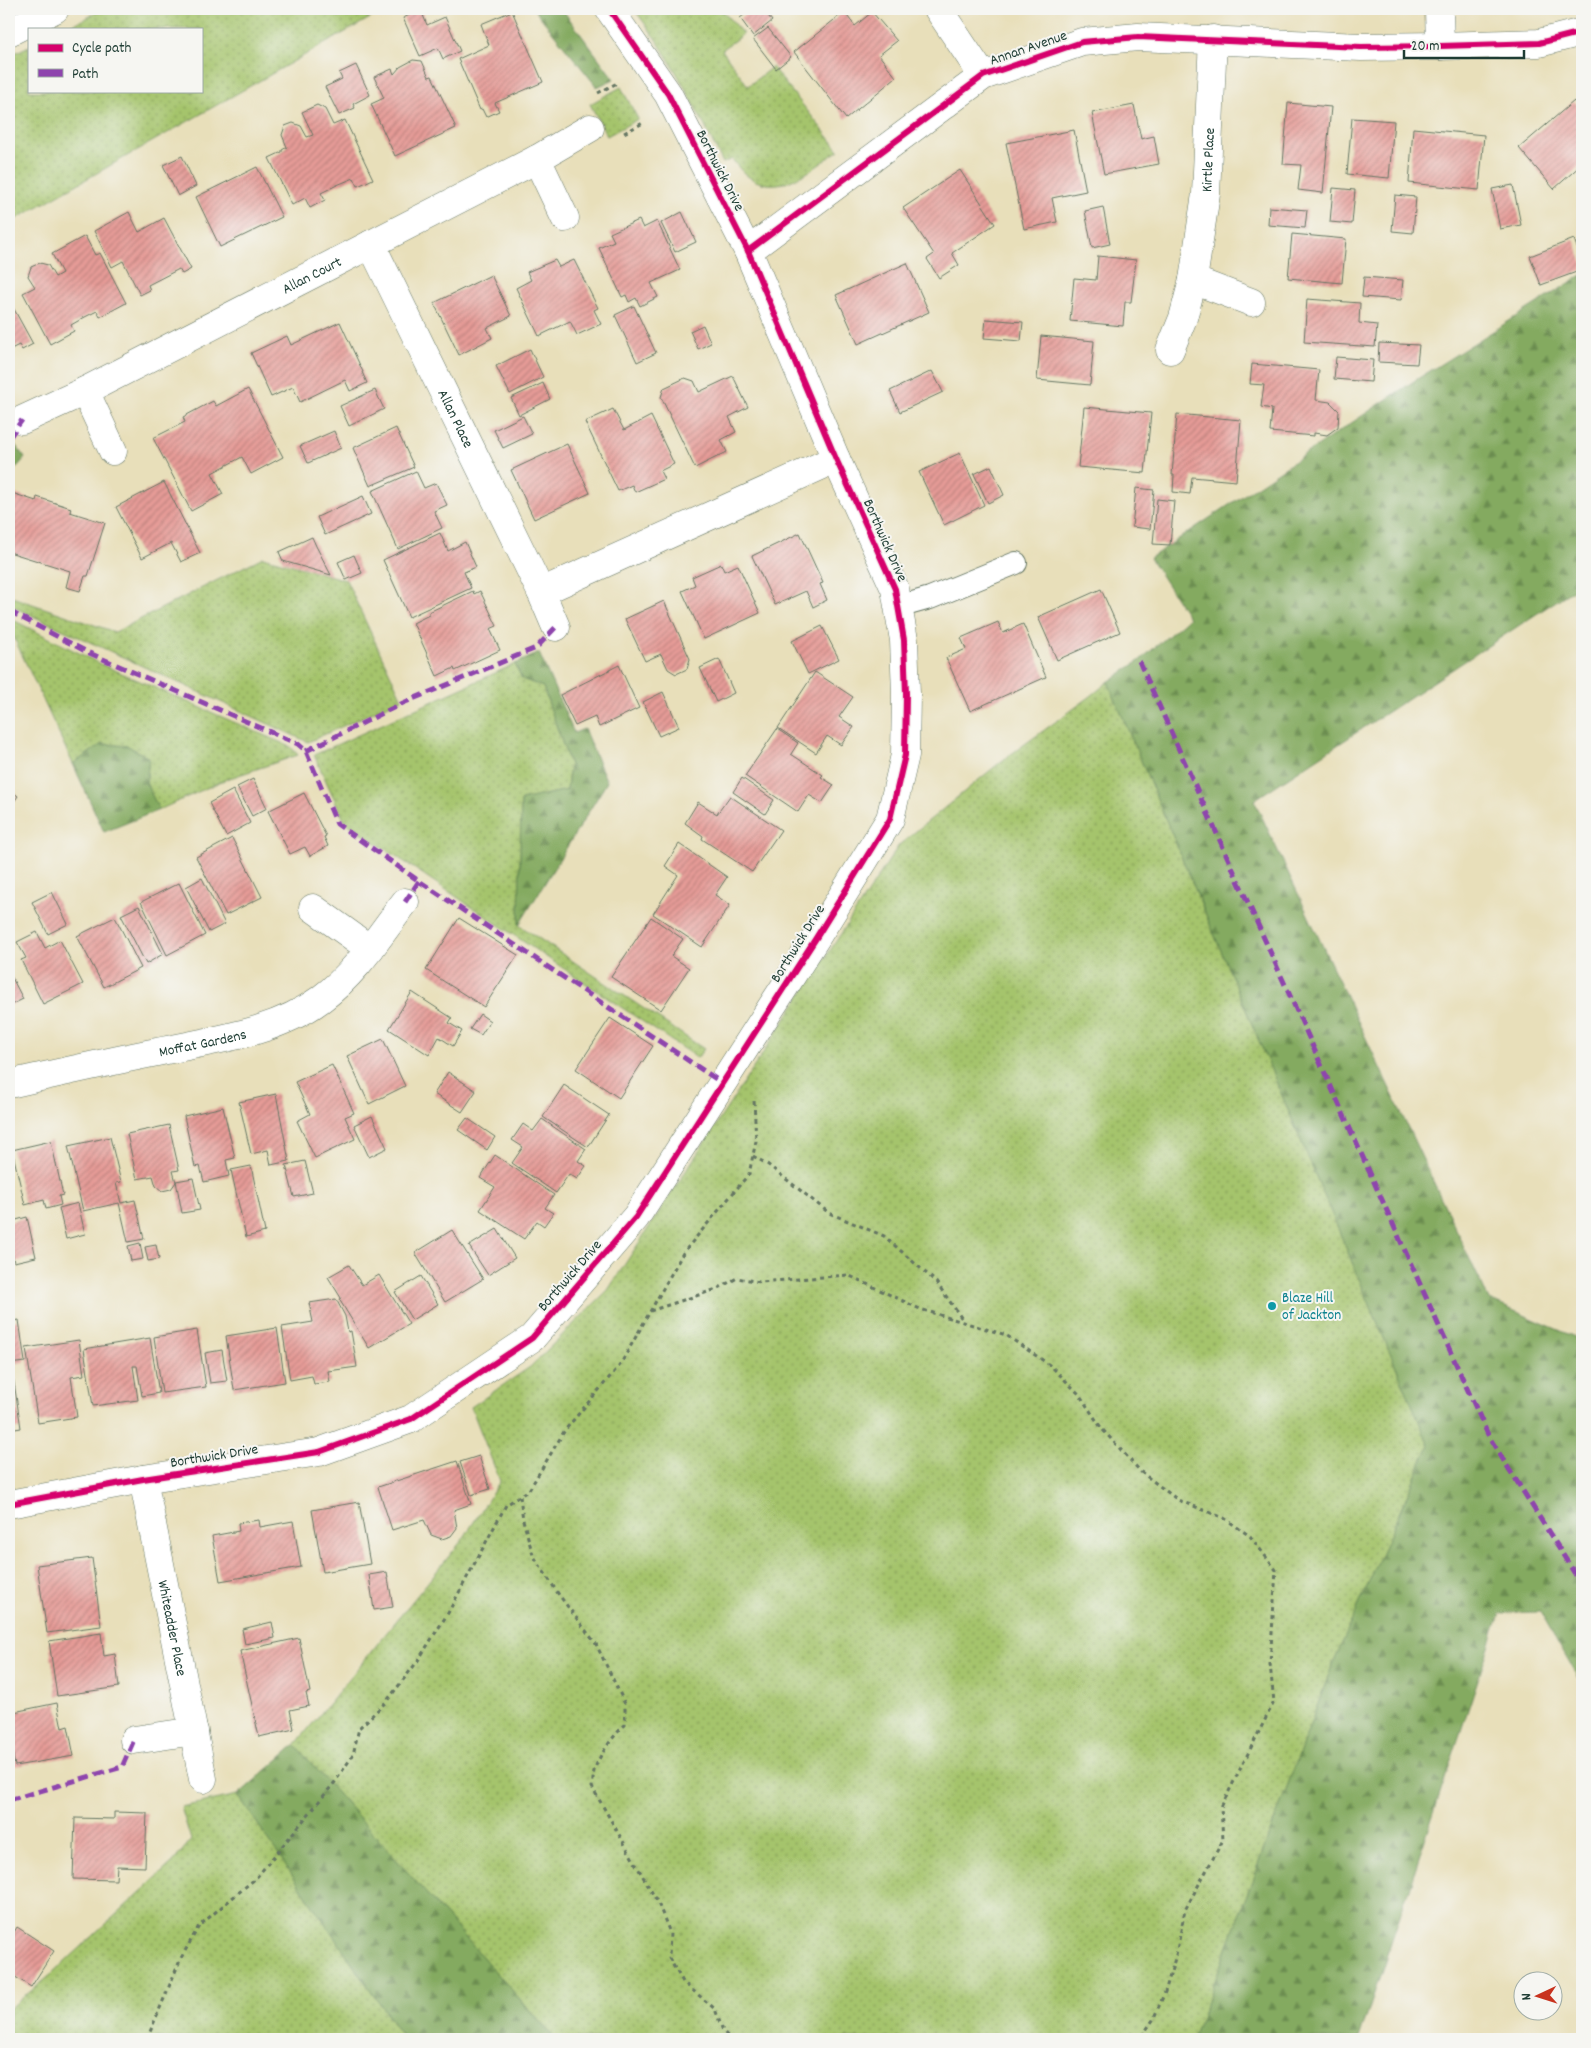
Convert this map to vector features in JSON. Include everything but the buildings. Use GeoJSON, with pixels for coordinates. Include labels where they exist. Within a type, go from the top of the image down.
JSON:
{"type":"FeatureCollection","features":[{"type":"Feature","properties":{"kind":"street"},"geometry":{"type":"LineString","coordinates":[[9,32],[55,9]]}},
{"type":"Feature","properties":{"kind":"street","name":"Borthwick Drive"},"geometry":{"type":"LineString","coordinates":[[9,1504],[143,1479],[319,1452],[410,1419],[532,1338],[636,1217],[811,946],[890,819],[905,755],[906,694],[904,649],[895,589],[836,460],[748,251],[668,94],[609,9]]}},
{"type":"Feature","properties":{"kind":"street"},"geometry":{"type":"LineString","coordinates":[[938,9],[984,76]]}},
{"type":"Feature","properties":{"kind":"street"},"geometry":{"type":"LineString","coordinates":[[1439,9],[1440,46]]}},
{"type":"Feature","properties":{"kind":"street","name":"Annan Avenue"},"geometry":{"type":"LineString","coordinates":[[748,251],[984,76],[1082,42],[1138,37],[1361,47],[1440,46],[1539,43],[1582,32]]}},
{"type":"Feature","properties":{"kind":"street","name":"Kirtle Place"},"geometry":{"type":"LineString","coordinates":[[1170,350],[1183,318],[1194,280],[1206,194],[1214,39]]}},
{"type":"Feature","properties":{"kind":"street","name":"Allan Court"},"geometry":{"type":"LineString","coordinates":[[22,420],[85,391],[537,159],[590,128]]}},
{"type":"Feature","properties":{"kind":"street"},"geometry":{"type":"LineString","coordinates":[[537,159],[565,218]]}},
{"type":"Feature","properties":{"kind":"street","name":"Allan Place"},"geometry":{"type":"LineString","coordinates":[[371,244],[556,626]]}},
{"type":"Feature","properties":{"kind":"street"},"geometry":{"type":"LineString","coordinates":[[1194,280],[1251,302]]}},
{"type":"Feature","properties":{"kind":"street"},"geometry":{"type":"LineString","coordinates":[[85,391],[113,452]]}},
{"type":"Feature","properties":{"kind":"street"},"geometry":{"type":"LineString","coordinates":[[541,592],[836,460]]}},
{"type":"Feature","properties":{"kind":"street","name":"Moffat Gardens"},"geometry":{"type":"LineString","coordinates":[[9,1084],[240,1034],[284,1021],[320,999],[347,976],[370,949],[404,902]]}},
{"type":"Feature","properties":{"kind":"street"},"geometry":{"type":"LineString","coordinates":[[312,908],[370,949]]}},
{"type":"Feature","properties":{"kind":"street","name":"Whiteadder Place"},"geometry":{"type":"LineString","coordinates":[[143,1479],[203,1779]]}},
{"type":"Feature","properties":{"kind":"street"},"geometry":{"type":"LineString","coordinates":[[134,1740],[194,1731]]}},
{"type":"Feature","properties":{"kind":"lane"},"geometry":{"type":"LineString","coordinates":[[898,607],[930,598],[1016,563]]}},
{"type":"Feature","properties":{"kind":"path"},"geometry":{"type":"LineString","coordinates":[[147,2039],[181,1958],[199,1926],[256,1878],[336,1782],[353,1755],[359,1728],[386,1702],[417,1662],[448,1613],[506,1505],[530,1490],[565,1430],[620,1365],[683,1253],[749,1174],[756,1140],[754,1098]]}},
{"type":"Feature","properties":{"kind":"path"},"geometry":{"type":"LineString","coordinates":[[753,1156],[767,1164],[829,1212],[884,1236],[936,1282],[966,1323]]}},
{"type":"Feature","properties":{"kind":"path"},"geometry":{"type":"LineString","coordinates":[[650,1311],[717,1289],[737,1278],[760,1282],[848,1275],[920,1309],[1006,1336],[1051,1366],[1079,1394],[1102,1429],[1141,1472],[1178,1500],[1224,1518],[1250,1536],[1276,1570],[1270,1664],[1274,1702],[1220,1807],[1223,1840],[1186,1910],[1165,1992],[1153,2020],[1140,2039]]}},
{"type":"Feature","properties":{"kind":"path"},"geometry":{"type":"LineString","coordinates":[[520,1496],[523,1520],[533,1555],[559,1595],[596,1644],[625,1704],[625,1725],[619,1730],[594,1771],[592,1787],[658,1903],[670,1933],[669,1958],[683,1982],[715,2009],[723,2031],[730,2039]]}},
{"type":"Feature","properties":{"kind":"green space"},"geometry":{"type":"Polygon","coordinates":[[[104,9],[386,9],[9,223],[9,56],[28,46],[28,92],[202,92],[202,28],[66,28],[104,9]]]}},
{"type":"Feature","properties":{"kind":"green space"},"geometry":{"type":"Polygon","coordinates":[[[534,9],[562,9],[614,79],[597,87],[534,9]]]}},
{"type":"Feature","properties":{"kind":"green space"},"geometry":{"type":"Polygon","coordinates":[[[634,9],[721,9],[743,34],[722,50],[748,86],[772,67],[839,150],[806,173],[782,183],[757,182],[743,172],[732,159],[723,163],[672,64],[634,9]]]}},
{"type":"Feature","properties":{"kind":"green space"},"geometry":{"type":"Polygon","coordinates":[[[621,87],[638,119],[607,136],[590,104],[621,87]]]}},
{"type":"Feature","properties":{"kind":"green space"},"geometry":{"type":"Polygon","coordinates":[[[1582,275],[1582,584],[1254,800],[1489,1300],[1582,1340],[1582,1685],[1540,1612],[1500,1613],[1359,2039],[1193,2039],[1331,1669],[1429,1445],[1108,682],[1139,661],[1189,618],[1150,558],[1414,381],[1582,275]]]}},
{"type":"Feature","properties":{"kind":"green space"},"geometry":{"type":"Polygon","coordinates":[[[13,442],[25,458],[9,476],[9,447],[13,442]]]}},
{"type":"Feature","properties":{"kind":"green space"},"geometry":{"type":"Polygon","coordinates":[[[263,557],[346,580],[402,699],[308,742],[9,605],[9,596],[115,632],[263,557]]]}},
{"type":"Feature","properties":{"kind":"green space"},"geometry":{"type":"Polygon","coordinates":[[[9,618],[103,665],[291,747],[298,755],[224,780],[159,810],[146,783],[149,758],[128,746],[102,744],[73,764],[9,627],[9,618]]]}},
{"type":"Feature","properties":{"kind":"green space"},"geometry":{"type":"Polygon","coordinates":[[[539,653],[574,733],[584,729],[607,782],[519,925],[521,800],[567,790],[570,765],[543,687],[522,679],[515,664],[539,653]]]}},
{"type":"Feature","properties":{"kind":"green space"},"geometry":{"type":"Polygon","coordinates":[[[515,664],[522,679],[543,687],[570,765],[567,790],[521,800],[519,925],[704,1049],[697,1058],[345,822],[314,755],[515,664]]]}},
{"type":"Feature","properties":{"kind":"green space"},"geometry":{"type":"Polygon","coordinates":[[[1108,682],[1429,1445],[1331,1669],[1193,2039],[555,2039],[295,1745],[463,1539],[500,1481],[471,1407],[530,1367],[608,1290],[899,845],[1003,760],[1108,682]]]}},
{"type":"Feature","properties":{"kind":"green space"},"geometry":{"type":"Polygon","coordinates":[[[102,744],[128,746],[149,758],[146,783],[159,810],[104,832],[73,764],[102,744]]]}},
{"type":"Feature","properties":{"kind":"green space"},"geometry":{"type":"Polygon","coordinates":[[[295,1745],[555,2039],[404,2039],[238,1795],[295,1745]]]}},
{"type":"Feature","properties":{"kind":"green space"},"geometry":{"type":"Polygon","coordinates":[[[238,1795],[404,2039],[9,2039],[9,2009],[52,1974],[173,1862],[191,1840],[181,1807],[238,1795]]]}},
{"type":"Feature","properties":{"kind":"marked path"},"geometry":{"type":"LineString","coordinates":[[9,438],[22,420]]}},
{"type":"Feature","properties":{"kind":"marked path"},"geometry":{"type":"LineString","coordinates":[[9,611],[87,652],[298,744],[306,751],[337,824],[419,881],[722,1083]]}},
{"type":"Feature","properties":{"kind":"marked path"},"geometry":{"type":"LineString","coordinates":[[306,751],[403,703],[536,648],[556,627]]}},
{"type":"Feature","properties":{"kind":"marked path"},"geometry":{"type":"LineString","coordinates":[[1139,661],[1489,1437],[1582,1585]]}},
{"type":"Feature","properties":{"kind":"marked path"},"geometry":{"type":"LineString","coordinates":[[405,902],[419,881]]}},
{"type":"Feature","properties":{"kind":"marked path"},"geometry":{"type":"LineString","coordinates":[[9,1800],[122,1767],[134,1740]]}},
{"type":"Feature","properties":{"kind":"cycle path"},"geometry":{"type":"LineString","coordinates":[[9,1504],[143,1479],[319,1452],[411,1419],[532,1338],[636,1217],[816,938],[890,819],[905,755],[906,694],[904,640],[895,589],[836,459],[748,251],[668,94],[609,9]]}},
{"type":"Feature","properties":{"kind":"cycle path"},"geometry":{"type":"LineString","coordinates":[[748,251],[983,76],[1082,42],[1138,37],[1361,47],[1440,46],[1539,43],[1582,32]]}},
{"type":"Feature","properties":{"kind":"place","name":"Blaze Hill of Jackton"},"geometry":{"type":"Point","coordinates":[1272,1306]}}]}
